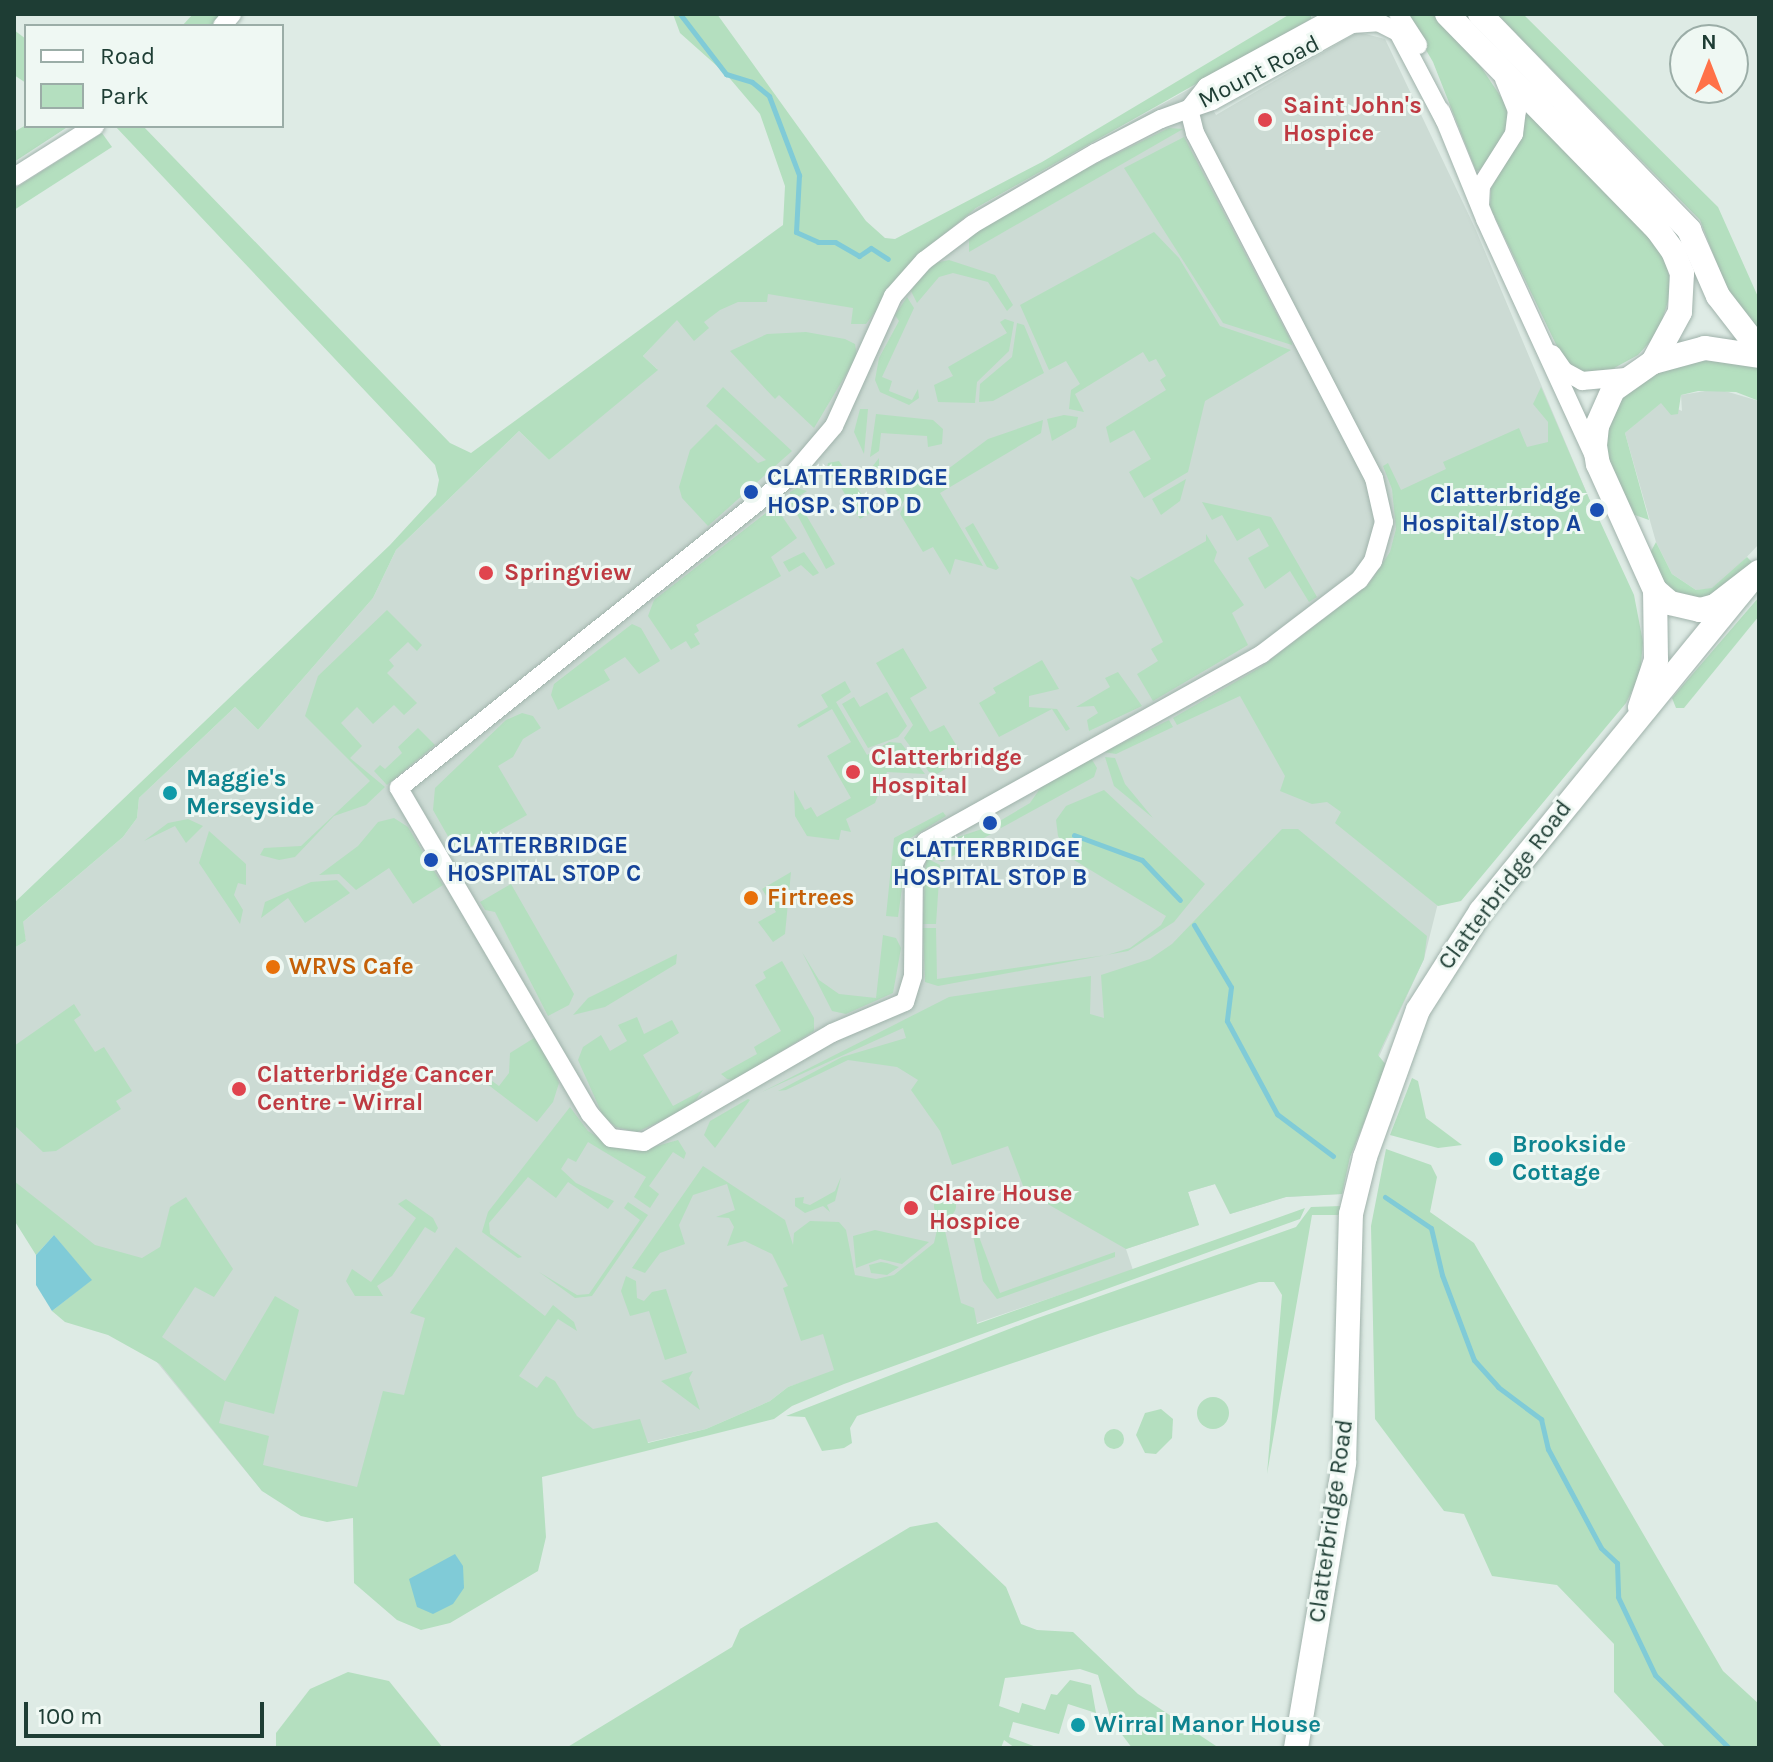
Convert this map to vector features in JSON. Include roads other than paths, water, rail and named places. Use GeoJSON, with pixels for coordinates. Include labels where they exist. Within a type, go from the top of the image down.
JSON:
{"type":"FeatureCollection","features":[{"type":"Feature","properties":{"kind":"main road"},"geometry":{"type":"LineString","coordinates":[[1447,14],[1657,229],[1673,251],[1682,273],[1680,312],[1653,362]]}},
{"type":"Feature","properties":{"kind":"main road"},"geometry":{"type":"LineString","coordinates":[[1480,14],[1689,230],[1718,296],[1759,349]]}},
{"type":"Feature","properties":{"kind":"main road"},"geometry":{"type":"LineString","coordinates":[[1753,578],[1728,600],[1700,610],[1670,603],[1655,590],[1598,464],[1597,426],[1604,404],[1631,376],[1653,362],[1705,348],[1759,356]]}},
{"type":"Feature","properties":{"kind":"main road","name":"Clatterbridge Road"},"geometry":{"type":"LineString","coordinates":[[1296,1748],[1344,1463],[1355,1198],[1365,1157],[1418,1010],[1452,952],[1635,717],[1666,688],[1753,578]]}},
{"type":"Feature","properties":{"kind":"main road","name":"Clatterbridge Road"},"geometry":{"type":"LineString","coordinates":[[1635,717],[1656,660],[1655,590]]}},
{"type":"Feature","properties":{"kind":"street","name":"Mount Road"},"geometry":{"type":"LineString","coordinates":[[1398,14],[1412,29],[1480,208],[1598,464]]}},
{"type":"Feature","properties":{"kind":"street","name":"Mount Road"},"geometry":{"type":"LineString","coordinates":[[1189,109],[1206,87],[1337,15]]}},
{"type":"Feature","properties":{"kind":"street","name":"Mount Road"},"geometry":{"type":"LineString","coordinates":[[1189,109],[1212,101],[1352,24],[1368,21],[1398,32],[1445,121]]}},
{"type":"Feature","properties":{"kind":"street"},"geometry":{"type":"LineString","coordinates":[[1480,208],[1481,186],[1514,134],[1517,111],[1497,64]]}},
{"type":"Feature","properties":{"kind":"street"},"geometry":{"type":"LineString","coordinates":[[1189,109],[1195,133],[1374,478],[1384,522],[1373,561],[1359,580],[1262,654],[926,841],[914,864],[913,976],[905,1002],[832,1033],[657,1136],[644,1142],[611,1138],[590,1114],[399,788],[802,464],[834,426],[893,296],[924,261],[973,224],[1082,161],[1189,109]]}},
{"type":"Feature","properties":{"kind":"street"},"geometry":{"type":"LineString","coordinates":[[14,177],[92,128]]}},
{"type":"Feature","properties":{"kind":"street","name":"Mount Road"},"geometry":{"type":"LineString","coordinates":[[1538,336],[1564,371],[1582,381],[1631,376]]}},
{"type":"Feature","properties":{"kind":"water"},"geometry":{"type":"Polygon","coordinates":[[[54,1235],[92,1280],[52,1311],[36,1285],[36,1255],[54,1235]]]}},
{"type":"Feature","properties":{"kind":"water"},"geometry":{"type":"Polygon","coordinates":[[[455,1554],[463,1566],[464,1588],[453,1604],[433,1614],[417,1607],[409,1579],[455,1554]]]}},
{"type":"Feature","properties":{"kind":"waterway"},"geometry":{"type":"LineString","coordinates":[[680,14],[726,74],[752,82],[769,96],[799,175],[796,232],[818,242],[835,242],[859,256],[871,248],[888,259]]}},
{"type":"Feature","properties":{"kind":"waterway"},"geometry":{"type":"LineString","coordinates":[[1074,835],[1142,860],[1180,900]]}},
{"type":"Feature","properties":{"kind":"waterway"},"geometry":{"type":"LineString","coordinates":[[1194,925],[1231,987],[1227,1021],[1277,1114],[1333,1156]]}},
{"type":"Feature","properties":{"kind":"waterway"},"geometry":{"type":"LineString","coordinates":[[1385,1197],[1431,1228],[1442,1275],[1474,1360],[1498,1387],[1541,1419],[1548,1449],[1601,1548],[1617,1563],[1618,1597],[1655,1675],[1729,1748]]}},
{"type":"Feature","properties":{"kind":"place","name":"Saint John's Hospice"},"geometry":{"type":"Point","coordinates":[1265,120]}},
{"type":"Feature","properties":{"kind":"place","name":"CLATTERBRIDGE HOSP. STOP D"},"geometry":{"type":"Point","coordinates":[751,492]}},
{"type":"Feature","properties":{"kind":"place","name":"Clatterbridge Hospital/stop A"},"geometry":{"type":"Point","coordinates":[1597,510]}},
{"type":"Feature","properties":{"kind":"place","name":"Springview"},"geometry":{"type":"Point","coordinates":[486,573]}},
{"type":"Feature","properties":{"kind":"place","name":"Clatterbridge Hospital"},"geometry":{"type":"Point","coordinates":[853,772]}},
{"type":"Feature","properties":{"kind":"place","name":"Maggie's Merseyside"},"geometry":{"type":"Point","coordinates":[170,793]}},
{"type":"Feature","properties":{"kind":"place","name":"CLATTERBRIDGE HOSPITAL STOP B"},"geometry":{"type":"Point","coordinates":[990,823]}},
{"type":"Feature","properties":{"kind":"place","name":"CLATTERBRIDGE HOSPITAL STOP C"},"geometry":{"type":"Point","coordinates":[431,860]}},
{"type":"Feature","properties":{"kind":"place","name":"Firtrees"},"geometry":{"type":"Point","coordinates":[751,898]}},
{"type":"Feature","properties":{"kind":"place","name":"WRVS Cafe"},"geometry":{"type":"Point","coordinates":[273,967]}},
{"type":"Feature","properties":{"kind":"place","name":"Clatterbridge Cancer Centre - Wirral"},"geometry":{"type":"Point","coordinates":[239,1089]}},
{"type":"Feature","properties":{"kind":"place","name":"Brookside Cottage"},"geometry":{"type":"Point","coordinates":[1496,1159]}},
{"type":"Feature","properties":{"kind":"place","name":"Claire House Hospice"},"geometry":{"type":"Point","coordinates":[911,1208]}},
{"type":"Feature","properties":{"kind":"place","name":"Wirral Manor House"},"geometry":{"type":"Point","coordinates":[1078,1725]}}]}
